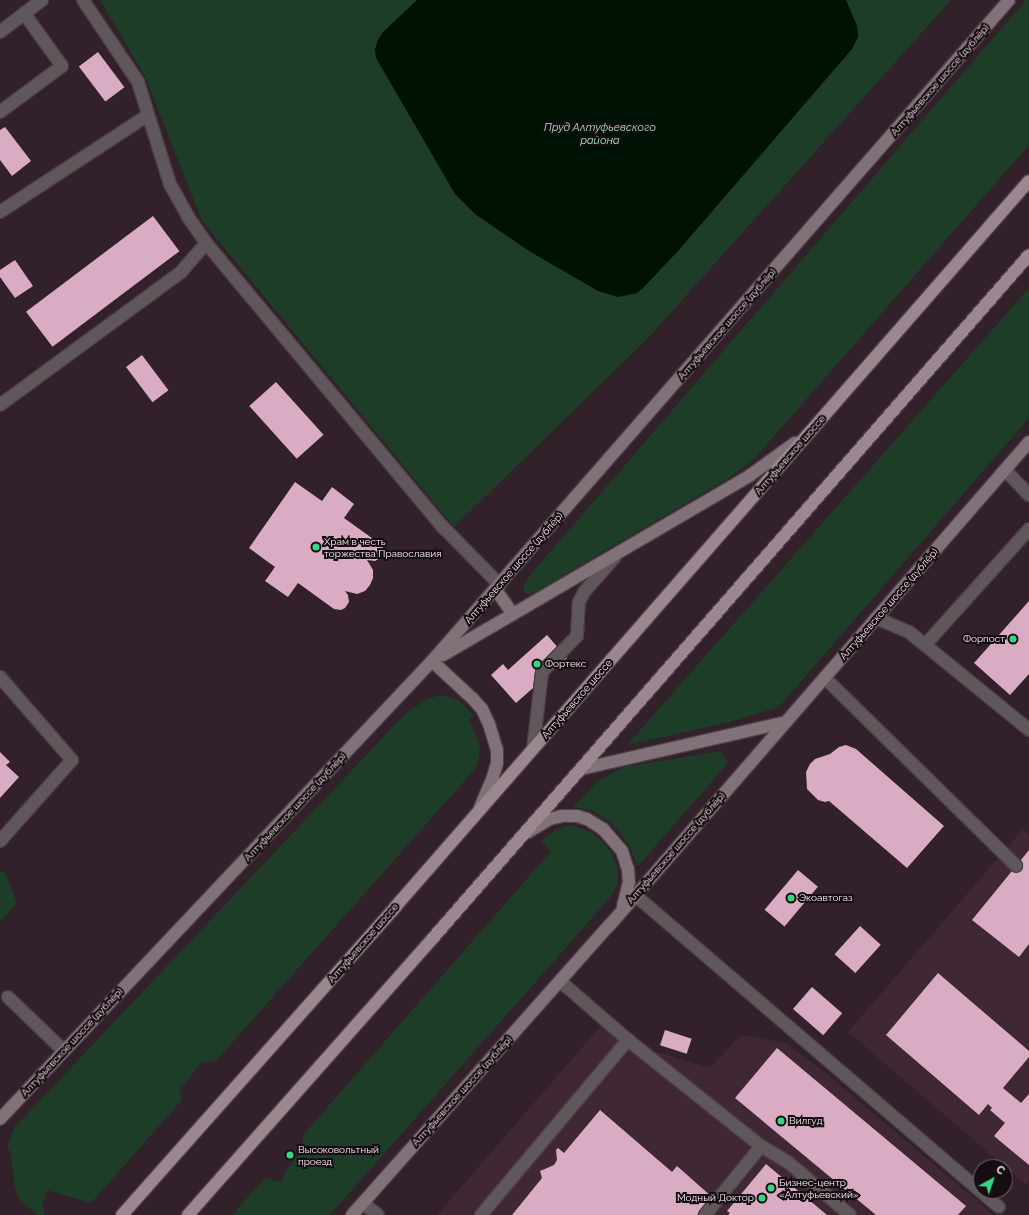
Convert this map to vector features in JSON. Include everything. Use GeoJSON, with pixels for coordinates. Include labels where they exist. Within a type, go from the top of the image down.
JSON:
{"type":"FeatureCollection","features":[{"type":"Feature","properties":{"kind":"main road","name":"Алтуфьевское шоссе"},"geometry":{"type":"LineString","coordinates":[[122,1215],[533,749],[1029,180]]}},
{"type":"Feature","properties":{"kind":"main road"},"geometry":{"type":"LineString","coordinates":[[188,1215],[514,845],[1029,255]]}},
{"type":"Feature","properties":{"kind":"street","name":"Алтуфьевское шоссе (дублёр)"},"geometry":{"type":"LineString","coordinates":[[0,1119],[432,661],[1009,0]]}},
{"type":"Feature","properties":{"kind":"street"},"geometry":{"type":"LineString","coordinates":[[477,812],[484,800],[496,764],[497,751],[494,737],[482,709],[432,661],[749,476],[784,453],[812,430]]}},
{"type":"Feature","properties":{"kind":"street","name":"Алтуфьевское шоссе (дублёр)"},"geometry":{"type":"LineString","coordinates":[[352,1215],[619,914],[1029,442]]}},
{"type":"Feature","properties":{"kind":"street"},"geometry":{"type":"LineString","coordinates":[[498,587],[513,614]]}},
{"type":"Feature","properties":{"kind":"street"},"geometry":{"type":"LineString","coordinates":[[580,769],[786,722]]}},
{"type":"Feature","properties":{"kind":"street"},"geometry":{"type":"LineString","coordinates":[[514,845],[539,824],[562,816],[577,816],[587,819],[603,829],[622,851],[628,869],[627,895],[619,914]]}},
{"type":"Feature","properties":{"kind":"lane"},"geometry":{"type":"LineString","coordinates":[[0,32],[42,0]]}},
{"type":"Feature","properties":{"kind":"lane"},"geometry":{"type":"LineString","coordinates":[[84,0],[138,82],[170,184],[188,218],[206,243],[443,527],[498,587]]}},
{"type":"Feature","properties":{"kind":"lane"},"geometry":{"type":"LineString","coordinates":[[0,112],[62,66],[24,13]]}},
{"type":"Feature","properties":{"kind":"lane"},"geometry":{"type":"LineString","coordinates":[[0,212],[148,115]]}},
{"type":"Feature","properties":{"kind":"lane"},"geometry":{"type":"LineString","coordinates":[[0,405],[181,272],[206,243]]}},
{"type":"Feature","properties":{"kind":"lane"},"geometry":{"type":"LineString","coordinates":[[1005,470],[1029,495]]}},
{"type":"Feature","properties":{"kind":"lane"},"geometry":{"type":"LineString","coordinates":[[925,645],[1029,529]]}},
{"type":"Feature","properties":{"kind":"lane"},"geometry":{"type":"LineString","coordinates":[[533,749],[542,672],[577,636],[579,602],[584,592],[591,581],[620,551]]}},
{"type":"Feature","properties":{"kind":"lane"},"geometry":{"type":"LineString","coordinates":[[876,618],[909,632],[1029,730]]}},
{"type":"Feature","properties":{"kind":"lane"},"geometry":{"type":"LineString","coordinates":[[0,676],[72,760],[0,841]]}},
{"type":"Feature","properties":{"kind":"lane"},"geometry":{"type":"LineString","coordinates":[[825,678],[1016,866]]}},
{"type":"Feature","properties":{"kind":"lane"},"geometry":{"type":"LineString","coordinates":[[635,895],[999,1207]]}},
{"type":"Feature","properties":{"kind":"lane"},"geometry":{"type":"LineString","coordinates":[[560,981],[628,1040],[761,1146],[789,1163],[850,1215]]}},
{"type":"Feature","properties":{"kind":"lane"},"geometry":{"type":"LineString","coordinates":[[8,997],[64,1051]]}},
{"type":"Feature","properties":{"kind":"lane"},"geometry":{"type":"LineString","coordinates":[[481,1215],[628,1040]]}},
{"type":"Feature","properties":{"kind":"lane"},"geometry":{"type":"LineString","coordinates":[[705,1215],[761,1146]]}},
{"type":"Feature","properties":{"kind":"lane"},"geometry":{"type":"LineString","coordinates":[[363,1203],[378,1215]]}},
{"type":"Feature","properties":{"kind":"shaded area"},"geometry":{"type":"Polygon","coordinates":[[[1023,829],[1029,834],[1029,1181],[1026,1185],[1013,1174],[1013,1159],[996,1159],[848,1032],[1023,829]]]}},
{"type":"Feature","properties":{"kind":"shaded area"},"geometry":{"type":"Polygon","coordinates":[[[610,1015],[651,1050],[710,1068],[741,1035],[786,1043],[828,1075],[973,1197],[973,1199],[975,1199],[994,1215],[437,1215],[610,1015]]]}},
{"type":"Feature","properties":{"kind":"green space"},"geometry":{"type":"Polygon","coordinates":[[[100,0],[951,0],[649,337],[454,527],[202,221],[145,76],[100,0]]]}},
{"type":"Feature","properties":{"kind":"green space"},"geometry":{"type":"Polygon","coordinates":[[[1026,0],[1029,0],[1029,145],[754,459],[727,479],[532,594],[525,594],[523,587],[531,574],[1026,0]]]}},
{"type":"Feature","properties":{"kind":"green space"},"geometry":{"type":"Polygon","coordinates":[[[1029,288],[1029,418],[779,707],[734,721],[627,745],[1029,288]]]}},
{"type":"Feature","properties":{"kind":"green space"},"geometry":{"type":"Polygon","coordinates":[[[441,695],[458,700],[474,715],[469,720],[478,740],[480,749],[478,763],[475,769],[216,1061],[202,1062],[179,1091],[182,1100],[91,1203],[47,1190],[43,1206],[45,1215],[37,1215],[19,1199],[15,1187],[10,1152],[7,1147],[14,1128],[406,713],[427,699],[441,695]]]}},
{"type":"Feature","properties":{"kind":"green space"},"geometry":{"type":"Polygon","coordinates":[[[720,751],[728,763],[637,867],[630,846],[609,821],[591,810],[573,807],[598,781],[624,767],[720,751]]]}},
{"type":"Feature","properties":{"kind":"green space"},"geometry":{"type":"Polygon","coordinates":[[[567,826],[575,826],[591,832],[603,842],[613,855],[618,871],[618,879],[617,886],[608,900],[330,1215],[232,1215],[265,1178],[282,1182],[286,1170],[301,1151],[304,1134],[551,851],[541,841],[555,830],[567,826]]]}},
{"type":"Feature","properties":{"kind":"green space"},"geometry":{"type":"Polygon","coordinates":[[[0,872],[5,872],[17,903],[0,922],[0,872]]]}},
{"type":"Feature","properties":{"kind":"water","name":"Пруд Алтуфьевского района"},"geometry":{"type":"Polygon","coordinates":[[[417,0],[846,0],[857,26],[858,37],[852,49],[678,251],[637,293],[618,297],[598,291],[529,251],[475,214],[455,194],[376,58],[375,49],[383,32],[417,0]]]}},
{"type":"Feature","properties":{"kind":"building"},"geometry":{"type":"Polygon","coordinates":[[[98,52],[124,87],[105,102],[79,66],[98,52]]]}},
{"type":"Feature","properties":{"kind":"building"},"geometry":{"type":"Polygon","coordinates":[[[5,127],[31,161],[12,176],[0,160],[0,130],[5,127]]]}},
{"type":"Feature","properties":{"kind":"building"},"geometry":{"type":"Polygon","coordinates":[[[153,216],[179,251],[52,347],[26,312],[153,216]]]}},
{"type":"Feature","properties":{"kind":"building"},"geometry":{"type":"Polygon","coordinates":[[[15,260],[33,286],[15,298],[0,277],[0,270],[15,260]]]}},
{"type":"Feature","properties":{"kind":"building"},"geometry":{"type":"Polygon","coordinates":[[[142,355],[168,390],[153,402],[126,367],[142,355]]]}},
{"type":"Feature","properties":{"kind":"building"},"geometry":{"type":"Polygon","coordinates":[[[276,382],[324,435],[297,459],[249,406],[276,382]]]}},
{"type":"Feature","properties":{"kind":"building","name":"Храм в честь торжества Православия"},"geometry":{"type":"Polygon","coordinates":[[[295,482],[322,501],[332,487],[354,504],[344,518],[383,546],[382,557],[375,561],[367,560],[373,570],[373,578],[370,585],[365,591],[357,594],[345,591],[348,595],[349,602],[345,608],[341,610],[334,609],[298,583],[288,597],[265,581],[275,567],[249,548],[295,482]]]}},
{"type":"Feature","properties":{"kind":"building"},"geometry":{"type":"Polygon","coordinates":[[[1029,601],[1029,674],[1010,695],[974,663],[1029,601]]]}},
{"type":"Feature","properties":{"kind":"building","name":"Фортекс"},"geometry":{"type":"Polygon","coordinates":[[[547,635],[567,658],[516,703],[491,675],[503,664],[508,670],[547,635]]]}},
{"type":"Feature","properties":{"kind":"building"},"geometry":{"type":"Polygon","coordinates":[[[846,745],[856,749],[944,826],[907,868],[829,801],[825,802],[818,800],[807,789],[806,772],[810,764],[815,759],[830,754],[839,747],[846,745]]]}},
{"type":"Feature","properties":{"kind":"building"},"geometry":{"type":"Polygon","coordinates":[[[0,752],[10,762],[6,765],[19,777],[0,798],[0,752]]]}},
{"type":"Feature","properties":{"kind":"building"},"geometry":{"type":"Polygon","coordinates":[[[1029,850],[1029,944],[1019,957],[972,920],[1029,850]]]}},
{"type":"Feature","properties":{"kind":"building","name":"Экоавтогаз"},"geometry":{"type":"Polygon","coordinates":[[[798,870],[818,887],[784,927],[765,910],[798,870]]]}},
{"type":"Feature","properties":{"kind":"building"},"geometry":{"type":"Polygon","coordinates":[[[860,926],[881,945],[855,973],[835,954],[860,926]]]}},
{"type":"Feature","properties":{"kind":"building"},"geometry":{"type":"Polygon","coordinates":[[[938,973],[1029,1051],[1029,1057],[1003,1088],[1021,1103],[1029,1094],[1029,1165],[994,1136],[1005,1123],[990,1110],[992,1108],[988,1104],[979,1115],[886,1035],[938,973]]]}},
{"type":"Feature","properties":{"kind":"building"},"geometry":{"type":"Polygon","coordinates":[[[812,987],[842,1013],[823,1035],[793,1009],[812,987]]]}},
{"type":"Feature","properties":{"kind":"building"},"geometry":{"type":"Polygon","coordinates":[[[665,1030],[692,1039],[687,1054],[660,1045],[665,1030]]]}},
{"type":"Feature","properties":{"kind":"building"},"geometry":{"type":"Polygon","coordinates":[[[777,1048],[966,1206],[958,1215],[876,1215],[735,1098],[777,1048]]]}},
{"type":"Feature","properties":{"kind":"building"},"geometry":{"type":"Polygon","coordinates":[[[600,1110],[672,1172],[677,1166],[712,1197],[697,1215],[512,1215],[542,1178],[540,1171],[554,1165],[557,1160],[556,1150],[558,1148],[564,1153],[600,1110]]]}},
{"type":"Feature","properties":{"kind":"building","name":"Бизнес-центр «Алтуфьевский»"},"geometry":{"type":"Polygon","coordinates":[[[766,1164],[827,1215],[728,1215],[730,1213],[727,1211],[766,1164]]]}},
{"type":"Feature","properties":{"kind":"place","name":"Храм в честь торжества Православия"},"geometry":{"type":"Point","coordinates":[316,547]}},
{"type":"Feature","properties":{"kind":"place","name":"Форпост"},"geometry":{"type":"Point","coordinates":[1013,639]}},
{"type":"Feature","properties":{"kind":"place","name":"Фортекс"},"geometry":{"type":"Point","coordinates":[537,664]}},
{"type":"Feature","properties":{"kind":"place","name":"Экоавтогаз"},"geometry":{"type":"Point","coordinates":[791,898]}},
{"type":"Feature","properties":{"kind":"place","name":"Вилгуд"},"geometry":{"type":"Point","coordinates":[781,1121]}},
{"type":"Feature","properties":{"kind":"place","name":"Высоковольтный проезд"},"geometry":{"type":"Point","coordinates":[290,1155]}},
{"type":"Feature","properties":{"kind":"place","name":"Бизнес-центр «Алтуфьевский»"},"geometry":{"type":"Point","coordinates":[771,1188]}},
{"type":"Feature","properties":{"kind":"place","name":"Модный Доктор"},"geometry":{"type":"Point","coordinates":[762,1198]}}]}
